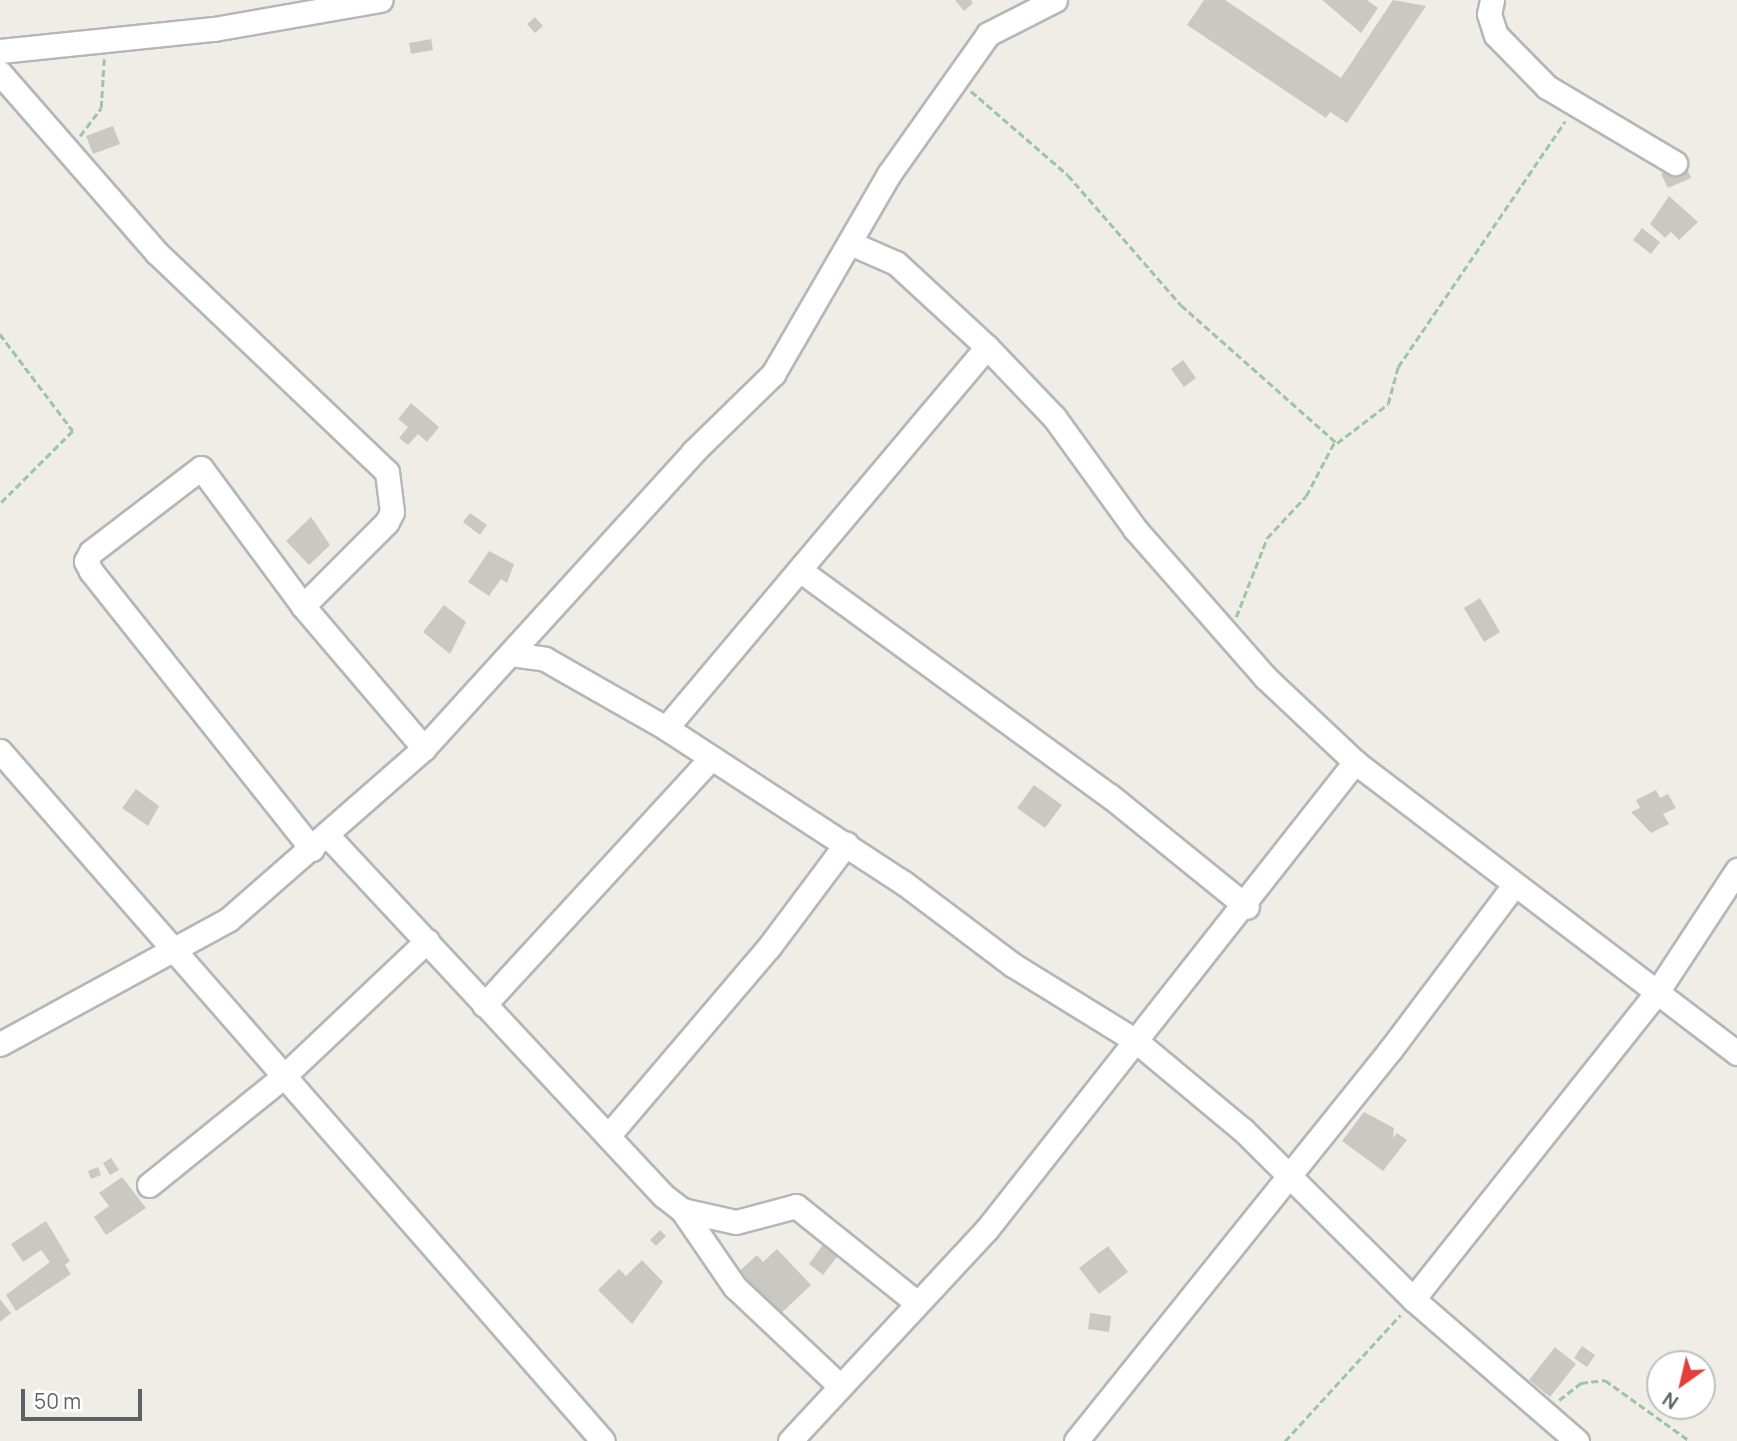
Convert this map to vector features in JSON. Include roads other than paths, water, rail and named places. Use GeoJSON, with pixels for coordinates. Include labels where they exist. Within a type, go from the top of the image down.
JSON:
{"type":"FeatureCollection","features":[{"type":"Feature","properties":{"kind":"street"},"geometry":{"type":"LineString","coordinates":[[0,51],[104,42],[381,0]]}},
{"type":"Feature","properties":{"kind":"street"},"geometry":{"type":"LineString","coordinates":[[0,1044],[102,986],[176,954],[229,919],[320,842],[424,748],[693,452],[773,374],[850,243],[955,78],[988,34],[1022,7],[1055,0]]}},
{"type":"Feature","properties":{"kind":"street"},"geometry":{"type":"LineString","coordinates":[[1492,0],[1489,14],[1496,35],[1547,87],[1675,163]]}},
{"type":"Feature","properties":{"kind":"street"},"geometry":{"type":"LineString","coordinates":[[0,73],[74,163],[156,252],[387,472],[392,512],[387,522],[303,606]]}},
{"type":"Feature","properties":{"kind":"street"},"geometry":{"type":"LineString","coordinates":[[850,243],[895,263],[987,347],[1054,417],[1135,529],[1230,633],[1266,678],[1355,762],[1737,1053]]}},
{"type":"Feature","properties":{"kind":"street"},"geometry":{"type":"LineString","coordinates":[[666,728],[987,347]]}},
{"type":"Feature","properties":{"kind":"street"},"geometry":{"type":"LineString","coordinates":[[424,748],[303,606],[201,468],[86,561],[320,842],[427,941],[607,1136],[682,1210],[735,1287],[839,1385]]}},
{"type":"Feature","properties":{"kind":"street"},"geometry":{"type":"LineString","coordinates":[[801,571],[1110,796],[1247,907]]}},
{"type":"Feature","properties":{"kind":"street"},"geometry":{"type":"LineString","coordinates":[[511,654],[545,659],[666,728],[846,844],[986,947],[1136,1041],[1286,1173],[1413,1299],[1546,1410],[1577,1441]]}},
{"type":"Feature","properties":{"kind":"street"},"geometry":{"type":"LineString","coordinates":[[0,751],[603,1441]]}},
{"type":"Feature","properties":{"kind":"street"},"geometry":{"type":"LineString","coordinates":[[484,1004],[711,758]]}},
{"type":"Feature","properties":{"kind":"street"},"geometry":{"type":"LineString","coordinates":[[790,1441],[916,1302],[987,1229],[1136,1041],[1247,907],[1355,762]]}},
{"type":"Feature","properties":{"kind":"street"},"geometry":{"type":"LineString","coordinates":[[607,1136],[769,947],[846,844]]}},
{"type":"Feature","properties":{"kind":"street"},"geometry":{"type":"LineString","coordinates":[[1413,1299],[1657,992],[1737,870]]}},
{"type":"Feature","properties":{"kind":"street"},"geometry":{"type":"LineString","coordinates":[[1076,1441],[1286,1173],[1391,1049],[1514,885]]}},
{"type":"Feature","properties":{"kind":"street"},"geometry":{"type":"LineString","coordinates":[[149,1185],[284,1076],[427,941]]}},
{"type":"Feature","properties":{"kind":"street"},"geometry":{"type":"LineString","coordinates":[[682,1210],[736,1222],[796,1206],[916,1302]]}}]}
